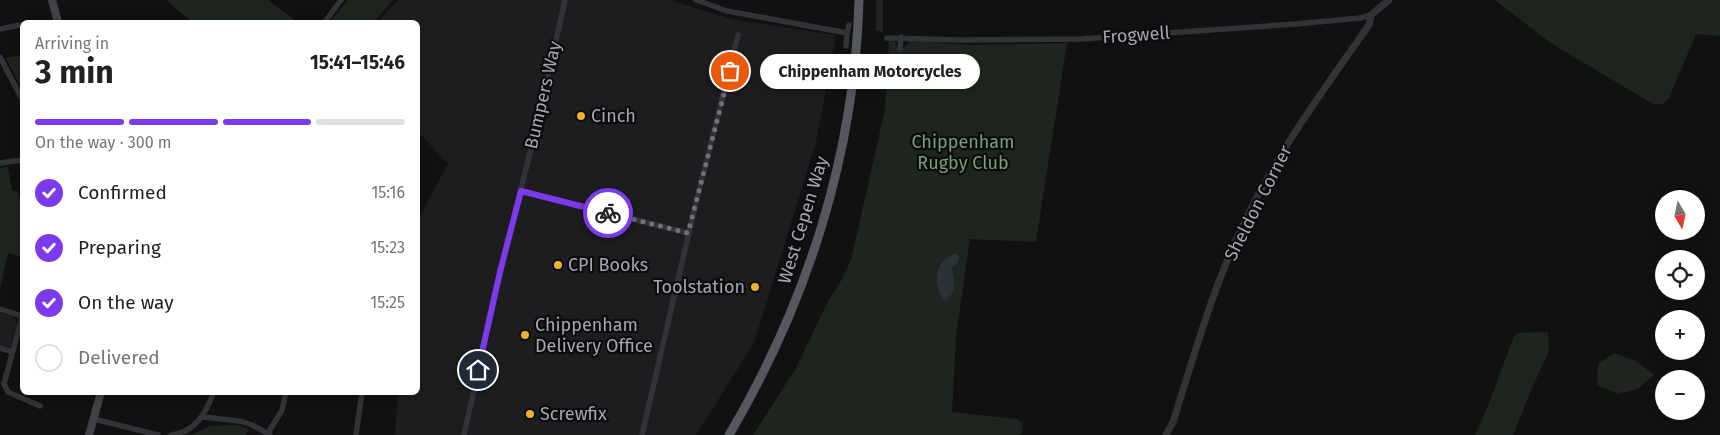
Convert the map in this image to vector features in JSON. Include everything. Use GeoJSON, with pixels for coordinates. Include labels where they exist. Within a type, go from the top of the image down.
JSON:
{"type":"FeatureCollection","features":[{"type":"Feature","properties":{"kind":"highway","name":"West Cepen Way"},"geometry":{"type":"LineString","coordinates":[[729,435],[761,376],[788,318],[808,269],[831,195],[846,130],[860,0]]}},
{"type":"Feature","properties":{"kind":"main road"},"geometry":{"type":"LineString","coordinates":[[52,0],[57,20]]}},
{"type":"Feature","properties":{"kind":"main road"},"geometry":{"type":"LineString","coordinates":[[89,435],[101,395]]}},
{"type":"Feature","properties":{"kind":"street"},"geometry":{"type":"LineString","coordinates":[[326,20],[341,0]]}},
{"type":"Feature","properties":{"kind":"street","name":"Bumpers Way"},"geometry":{"type":"LineString","coordinates":[[464,435],[500,272],[521,191],[565,0]]}},
{"type":"Feature","properties":{"kind":"street"},"geometry":{"type":"LineString","coordinates":[[696,0],[727,11],[847,33]]}},
{"type":"Feature","properties":{"kind":"street"},"geometry":{"type":"LineString","coordinates":[[1371,15],[1389,0]]}},
{"type":"Feature","properties":{"kind":"street","name":"Frogwell"},"geometry":{"type":"LineString","coordinates":[[887,38],[960,40],[1081,39],[1296,24],[1360,18],[1371,15]]}},
{"type":"Feature","properties":{"kind":"street","name":"Sheldon Corner"},"geometry":{"type":"LineString","coordinates":[[1166,435],[1173,422],[1226,265],[1242,225],[1300,123],[1369,26],[1371,15]]}},
{"type":"Feature","properties":{"kind":"street"},"geometry":{"type":"LineString","coordinates":[[0,29],[20,25]]}},
{"type":"Feature","properties":{"kind":"street"},"geometry":{"type":"LineString","coordinates":[[846,46],[849,26]]}},
{"type":"Feature","properties":{"kind":"street"},"geometry":{"type":"LineString","coordinates":[[642,435],[688,233],[738,35]]}},
{"type":"Feature","properties":{"kind":"street"},"geometry":{"type":"LineString","coordinates":[[900,49],[901,37]]}},
{"type":"Feature","properties":{"kind":"street"},"geometry":{"type":"LineString","coordinates":[[0,56],[20,95]]}},
{"type":"Feature","properties":{"kind":"street"},"geometry":{"type":"LineString","coordinates":[[0,162],[20,160]]}},
{"type":"Feature","properties":{"kind":"street"},"geometry":{"type":"LineString","coordinates":[[521,191],[688,233]]}},
{"type":"Feature","properties":{"kind":"street"},"geometry":{"type":"LineString","coordinates":[[0,309],[20,315]]}},
{"type":"Feature","properties":{"kind":"street"},"geometry":{"type":"LineString","coordinates":[[20,323],[4,380],[5,387],[11,394],[40,406]]}},
{"type":"Feature","properties":{"kind":"street"},"geometry":{"type":"LineString","coordinates":[[0,348],[12,352]]}},
{"type":"Feature","properties":{"kind":"street"},"geometry":{"type":"LineString","coordinates":[[171,435],[190,429],[202,417],[213,395]]}},
{"type":"Feature","properties":{"kind":"street"},"geometry":{"type":"LineString","coordinates":[[202,417],[216,420],[240,421],[269,434],[282,410],[285,395]]}},
{"type":"Feature","properties":{"kind":"street"},"geometry":{"type":"LineString","coordinates":[[356,435],[362,395]]}},
{"type":"Feature","properties":{"kind":"street"},"geometry":{"type":"LineString","coordinates":[[94,419],[158,435]]}},
{"type":"Feature","properties":{"kind":"shaded area"},"geometry":{"type":"Polygon","coordinates":[[[398,0],[669,0],[736,20],[836,35],[816,142],[754,343],[696,435],[395,435],[398,395],[420,395],[420,215],[448,164],[420,134],[420,20],[380,20],[398,0]]]}},
{"type":"Feature","properties":{"kind":"shaded area"},"geometry":{"type":"Polygon","coordinates":[[[953,254],[957,254],[959,260],[951,269],[954,277],[954,286],[951,295],[945,301],[938,288],[937,274],[942,262],[953,254]]]}},
{"type":"Feature","properties":{"kind":"shaded area"},"geometry":{"type":"Polygon","coordinates":[[[0,313],[11,316],[16,320],[17,325],[9,348],[0,347],[0,313]]]}},
{"type":"Feature","properties":{"kind":"green space"},"geometry":{"type":"Polygon","coordinates":[[[166,0],[268,0],[294,20],[190,20],[166,0]]]}},
{"type":"Feature","properties":{"kind":"green space"},"geometry":{"type":"Polygon","coordinates":[[[348,0],[393,0],[376,20],[332,20],[348,0]]]}},
{"type":"Feature","properties":{"kind":"green space"},"geometry":{"type":"Polygon","coordinates":[[[876,0],[883,0],[883,33],[876,30],[876,0]]]}},
{"type":"Feature","properties":{"kind":"green space"},"geometry":{"type":"Polygon","coordinates":[[[1495,0],[1720,0],[1720,36],[1696,34],[1669,98],[1663,104],[1653,104],[1552,44],[1495,0]]]}},
{"type":"Feature","properties":{"kind":"green space","name":"Chippenham Rugby Club"},"geometry":{"type":"Polygon","coordinates":[[[889,41],[894,41],[898,48],[903,48],[910,41],[970,45],[1067,43],[1036,242],[970,239],[956,336],[952,412],[1017,419],[1023,424],[1022,433],[1018,435],[753,435],[796,368],[827,303],[851,260],[885,109],[889,41]]]}},
{"type":"Feature","properties":{"kind":"green space"},"geometry":{"type":"Polygon","coordinates":[[[20,55],[20,85],[6,58],[20,55]]]}},
{"type":"Feature","properties":{"kind":"green space"},"geometry":{"type":"Polygon","coordinates":[[[8,167],[12,191],[18,191],[20,198],[20,256],[8,253],[0,290],[0,168],[8,167]]]}},
{"type":"Feature","properties":{"kind":"green space"},"geometry":{"type":"Polygon","coordinates":[[[1548,332],[1549,351],[1513,435],[1475,435],[1514,336],[1519,333],[1548,332]]]}},
{"type":"Feature","properties":{"kind":"green space"},"geometry":{"type":"Polygon","coordinates":[[[1614,353],[1636,361],[1654,375],[1638,389],[1618,394],[1597,385],[1598,364],[1614,353]]]}},
{"type":"Feature","properties":{"kind":"green space"},"geometry":{"type":"Polygon","coordinates":[[[237,425],[249,429],[246,435],[191,435],[210,426],[237,425]]]}},
{"type":"Feature","properties":{"kind":"way so far"},"geometry":{"type":"LineString","coordinates":[[608,213],[688,233],[730,71]]}},
{"type":"Feature","properties":{"kind":"place","name":"Chippenham Motorcycles"},"geometry":{"type":"Point","coordinates":[730,71]}},
{"type":"Feature","properties":{"kind":"place","name":"Cinch"},"geometry":{"type":"Point","coordinates":[581,116]}},
{"type":"Feature","properties":{"kind":"place","name":"CPI Books"},"geometry":{"type":"Point","coordinates":[558,265]}},
{"type":"Feature","properties":{"kind":"place","name":"Toolstation"},"geometry":{"type":"Point","coordinates":[755,287]}},
{"type":"Feature","properties":{"kind":"place","name":"Chippenham Delivery Office"},"geometry":{"type":"Point","coordinates":[525,335]}},
{"type":"Feature","properties":{"kind":"place","name":"Screwfix"},"geometry":{"type":"Point","coordinates":[530,414]}},
{"type":"Feature","properties":{"kind":"route"},"geometry":{"type":"LineString","coordinates":[[478,370],[521,191],[608,213]]}}]}
